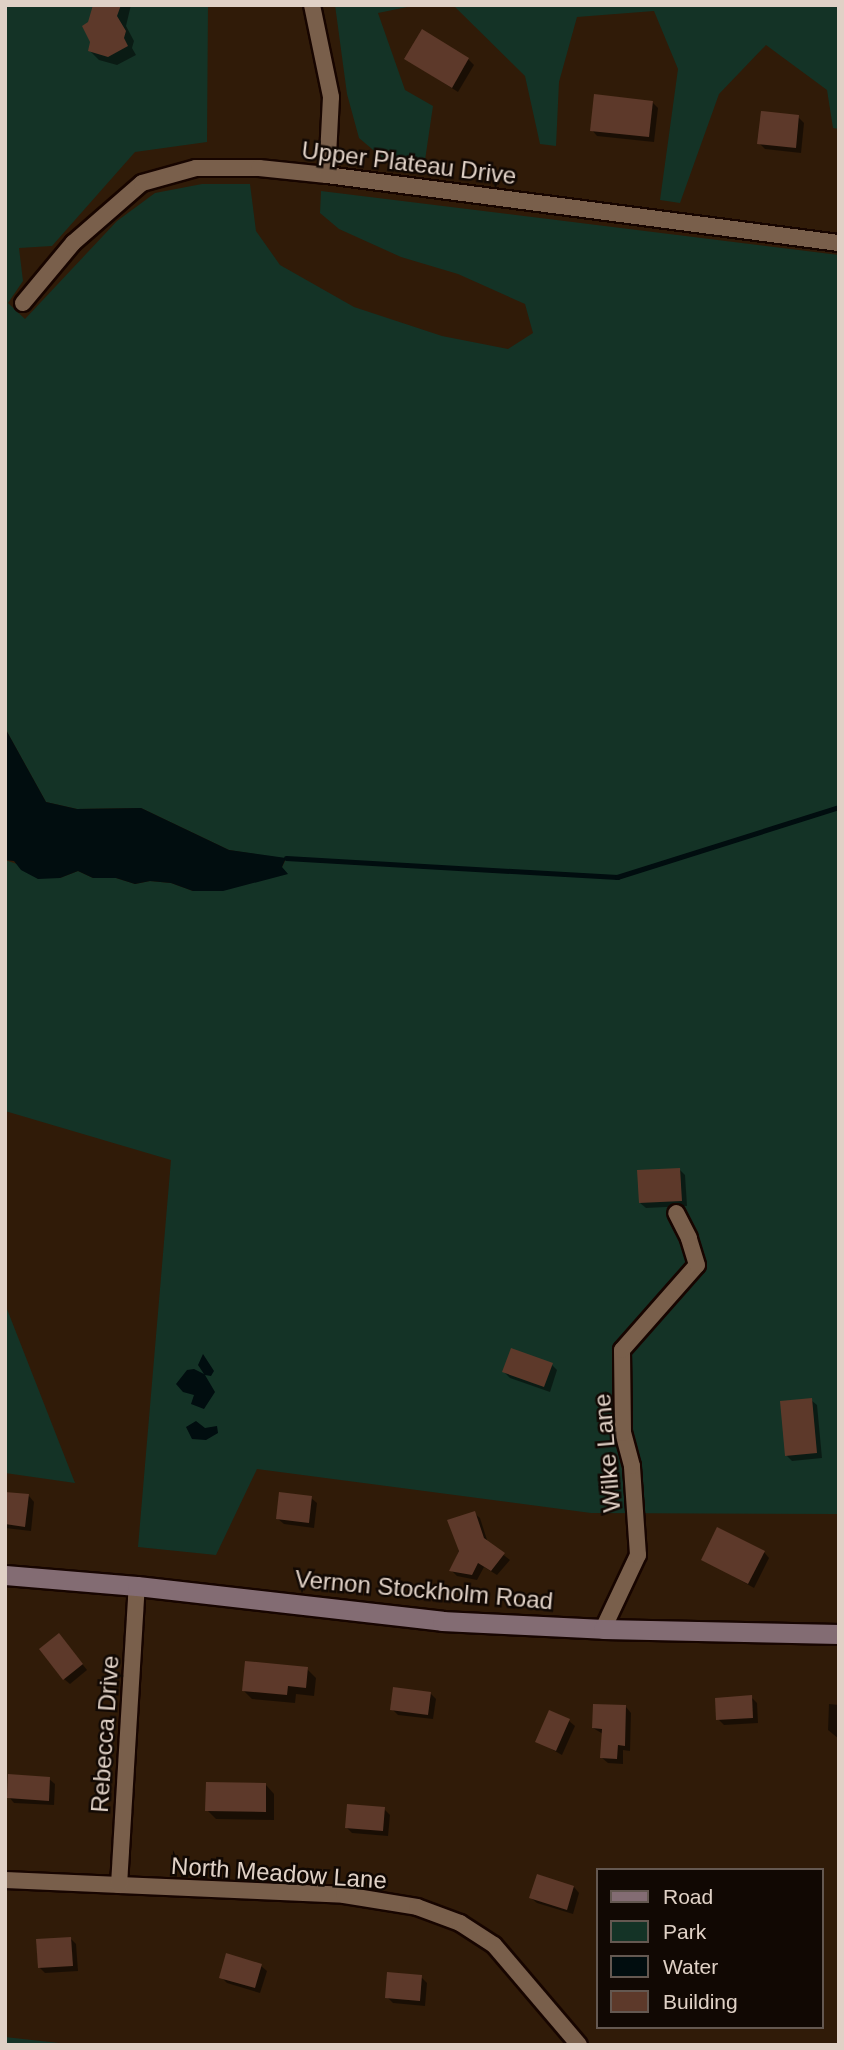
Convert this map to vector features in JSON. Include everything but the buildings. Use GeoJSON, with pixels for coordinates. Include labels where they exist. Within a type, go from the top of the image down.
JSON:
{"type":"FeatureCollection","features":[{"type":"Feature","properties":{"kind":"main road","name":"Vernon Stockholm Road"},"geometry":{"type":"LineString","coordinates":[[5,1575],[137,1586],[442,1620],[603,1629],[839,1634]]}},
{"type":"Feature","properties":{"kind":"street"},"geometry":{"type":"LineString","coordinates":[[312,5],[331,97],[327,175]]}},
{"type":"Feature","properties":{"kind":"street","name":"Upper Plateau Drive"},"geometry":{"type":"LineString","coordinates":[[23,303],[73,243],[142,184],[196,168],[259,168],[327,175],[839,243]]}},
{"type":"Feature","properties":{"kind":"street","name":"Wilke Lane"},"geometry":{"type":"LineString","coordinates":[[603,1629],[638,1555],[632,1465],[623,1433],[622,1350],[697,1265],[689,1238],[676,1213]]}},
{"type":"Feature","properties":{"kind":"street","name":"Rebecca Drive"},"geometry":{"type":"LineString","coordinates":[[119,1885],[137,1586]]}},
{"type":"Feature","properties":{"kind":"street","name":"North Meadow Lane"},"geometry":{"type":"LineString","coordinates":[[5,1880],[344,1895],[417,1907],[460,1923],[494,1945],[579,2045]]}},
{"type":"Feature","properties":{"kind":"green space"},"geometry":{"type":"Polygon","coordinates":[[[5,5],[208,5],[207,142],[135,152],[52,246],[19,248],[23,281],[8,303],[25,319],[117,221],[155,193],[202,184],[250,184],[256,231],[280,265],[354,307],[442,336],[508,349],[533,333],[525,304],[458,274],[401,257],[339,229],[320,213],[321,191],[839,255],[839,1514],[591,1513],[257,1469],[216,1555],[138,1547],[171,1160],[5,1111],[5,860],[60,878],[78,871],[93,878],[116,878],[135,884],[150,881],[171,883],[193,891],[282,867],[286,859],[229,850],[141,808],[77,809],[46,802],[5,728],[5,5]]]}},
{"type":"Feature","properties":{"kind":"green space"},"geometry":{"type":"Polygon","coordinates":[[[335,5],[417,5],[378,13],[405,90],[433,106],[424,167],[385,160],[359,138],[347,94],[335,5]]]}},
{"type":"Feature","properties":{"kind":"green space"},"geometry":{"type":"Polygon","coordinates":[[[453,5],[839,5],[839,129],[833,128],[827,90],[766,45],[719,94],[680,203],[660,200],[678,69],[654,11],[577,17],[559,82],[556,146],[540,144],[525,76],[453,5]]]}},
{"type":"Feature","properties":{"kind":"green space"},"geometry":{"type":"Polygon","coordinates":[[[5,1304],[75,1483],[5,1473],[5,1304]]]}},
{"type":"Feature","properties":{"kind":"green space"},"geometry":{"type":"Polygon","coordinates":[[[5,2037],[77,2045],[5,2045],[5,2037]]]}},
{"type":"Feature","properties":{"kind":"water"},"geometry":{"type":"Polygon","coordinates":[[[5,728],[46,802],[77,809],[141,808],[229,850],[286,858],[282,867],[288,874],[223,891],[193,891],[171,883],[150,881],[135,884],[116,878],[93,878],[78,871],[60,878],[38,879],[21,870],[14,861],[5,860],[5,728]]]}},
{"type":"Feature","properties":{"kind":"water"},"geometry":{"type":"Polygon","coordinates":[[[203,1354],[214,1371],[211,1376],[205,1375],[215,1392],[204,1409],[191,1404],[194,1395],[183,1392],[176,1384],[187,1370],[194,1369],[204,1374],[198,1365],[203,1354]]]}},
{"type":"Feature","properties":{"kind":"water"},"geometry":{"type":"Polygon","coordinates":[[[196,1421],[205,1428],[217,1426],[218,1433],[206,1440],[192,1439],[186,1427],[196,1421]]]}},
{"type":"Feature","properties":{"kind":"waterway"},"geometry":{"type":"LineString","coordinates":[[286,858],[617,877],[839,807]]}}]}
